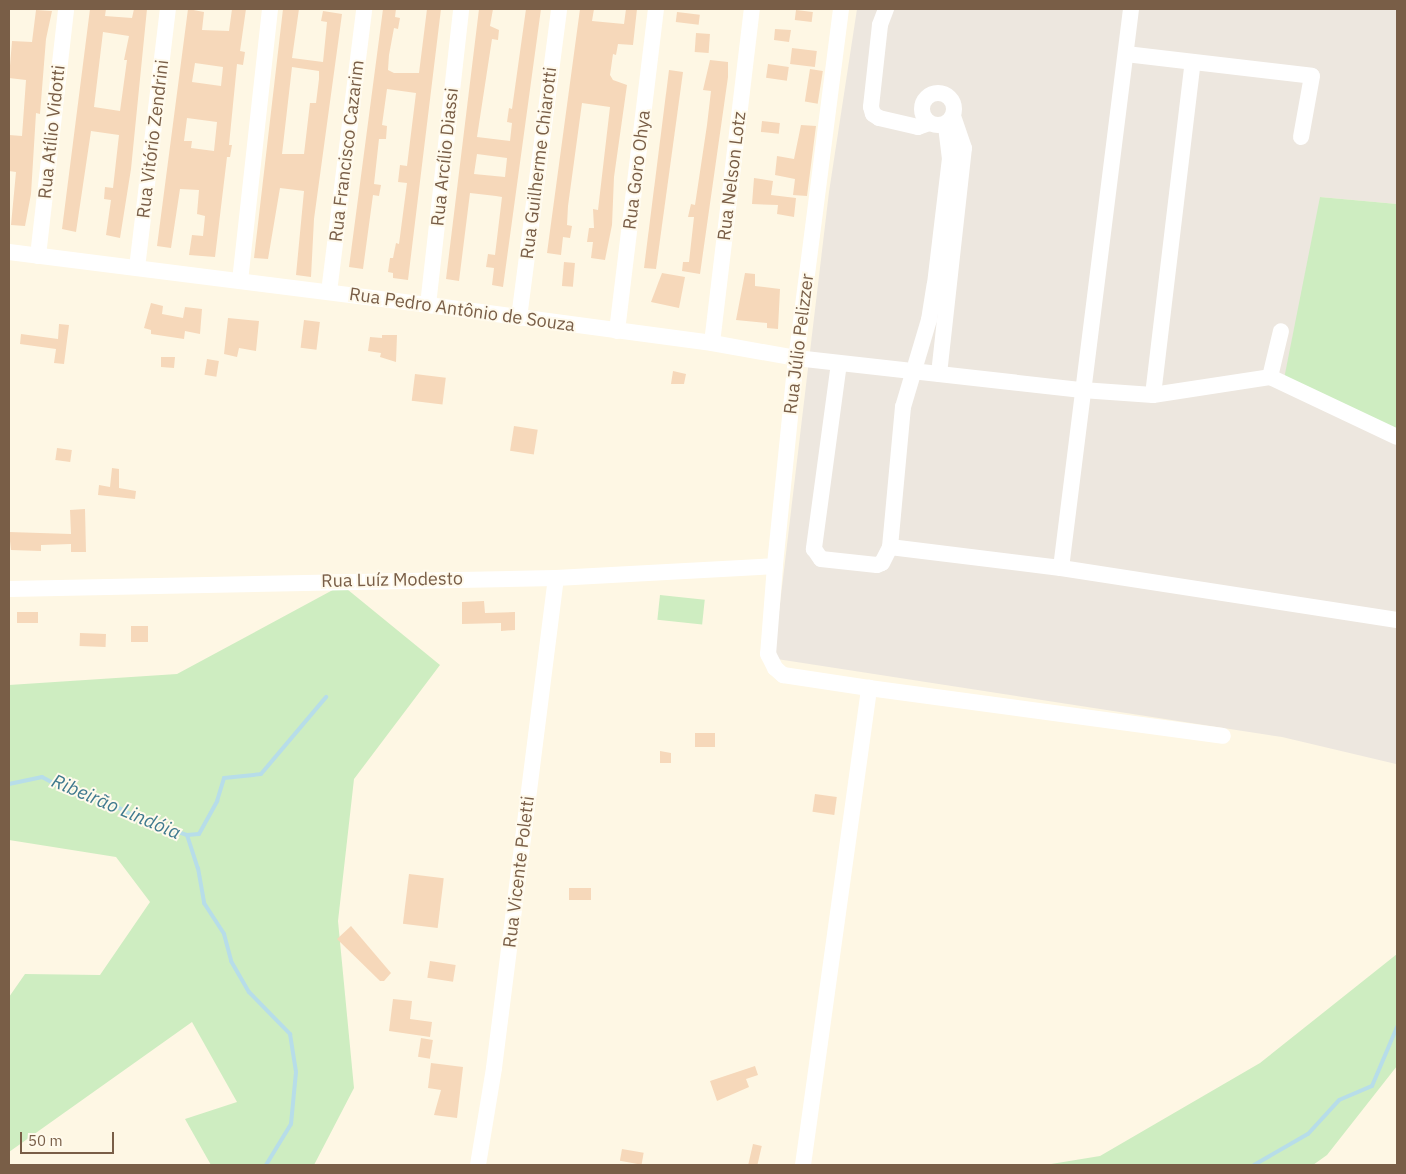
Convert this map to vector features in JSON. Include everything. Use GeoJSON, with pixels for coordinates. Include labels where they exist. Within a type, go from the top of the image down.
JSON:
{"type":"FeatureCollection","features":[{"type":"Feature","properties":{"kind":"street","name":"Rua Atílio Vidotti"},"geometry":{"type":"LineString","coordinates":[[38,256],[66,9]]}},
{"type":"Feature","properties":{"kind":"street","name":"Rua Vitório Zendrini"},"geometry":{"type":"LineString","coordinates":[[137,268],[168,9]]}},
{"type":"Feature","properties":{"kind":"street"},"geometry":{"type":"LineString","coordinates":[[240,282],[270,9]]}},
{"type":"Feature","properties":{"kind":"street","name":"Rua Francisco Cazarim"},"geometry":{"type":"LineString","coordinates":[[329,292],[364,9]]}},
{"type":"Feature","properties":{"kind":"street","name":"Rua Arcílio Diassi"},"geometry":{"type":"LineString","coordinates":[[428,305],[462,9]]}},
{"type":"Feature","properties":{"kind":"street","name":"Rua Guilherme Chiarotti"},"geometry":{"type":"LineString","coordinates":[[519,318],[559,9]]}},
{"type":"Feature","properties":{"kind":"street","name":"Rua Goro Ohya"},"geometry":{"type":"LineString","coordinates":[[617,331],[656,9]]}},
{"type":"Feature","properties":{"kind":"street","name":"Rua Nelson Lotz"},"geometry":{"type":"LineString","coordinates":[[712,343],[752,9]]}},
{"type":"Feature","properties":{"kind":"street","name":"Rua Júlio Pelizzer"},"geometry":{"type":"LineString","coordinates":[[841,9],[796,358],[774,566],[768,654],[775,668],[783,674],[869,688]]}},
{"type":"Feature","properties":{"kind":"street"},"geometry":{"type":"LineString","coordinates":[[886,9],[880,25],[871,107],[873,114],[879,118],[918,127],[943,121]]}},
{"type":"Feature","properties":{"kind":"street"},"geometry":{"type":"LineString","coordinates":[[1061,568],[1131,9]]}},
{"type":"Feature","properties":{"kind":"street"},"geometry":{"type":"LineString","coordinates":[[1126,54],[1312,76],[1301,137]]}},
{"type":"Feature","properties":{"kind":"street"},"geometry":{"type":"LineString","coordinates":[[1153,396],[1193,62]]}},
{"type":"Feature","properties":{"kind":"street"},"geometry":{"type":"LineString","coordinates":[[839,363],[814,548],[820,559],[877,565],[882,563],[890,547],[903,407],[914,372],[935,284],[950,159],[943,121]]}},
{"type":"Feature","properties":{"kind":"street"},"geometry":{"type":"LineString","coordinates":[[939,374],[964,148],[943,121]]}},
{"type":"Feature","properties":{"kind":"street","name":"Rua Pedro Antônio de Souza"},"geometry":{"type":"LineString","coordinates":[[9,252],[712,343],[796,358],[1082,390],[1153,396],[1270,377]]}},
{"type":"Feature","properties":{"kind":"street"},"geometry":{"type":"LineString","coordinates":[[1281,331],[1270,377],[1397,437]]}},
{"type":"Feature","properties":{"kind":"street"},"geometry":{"type":"LineString","coordinates":[[890,547],[1061,568],[1397,620]]}},
{"type":"Feature","properties":{"kind":"street","name":"Rua Luíz Modesto"},"geometry":{"type":"LineString","coordinates":[[9,589],[556,578],[774,566]]}},
{"type":"Feature","properties":{"kind":"street","name":"Rua Vicente Poletti"},"geometry":{"type":"LineString","coordinates":[[478,1165],[494,1068],[556,578]]}},
{"type":"Feature","properties":{"kind":"street"},"geometry":{"type":"LineString","coordinates":[[803,1165],[869,688],[1223,736]]}},
{"type":"Feature","properties":{"kind":"shaded area"},"geometry":{"type":"Polygon","coordinates":[[[857,9],[1397,9],[1397,204],[1320,197],[1397,429],[1396,764],[1282,737],[777,659],[774,654],[829,192],[857,9]]]}},
{"type":"Feature","properties":{"kind":"green space"},"geometry":{"type":"Polygon","coordinates":[[[1320,197],[1397,204],[1397,429],[1284,379],[1320,197]]]}},
{"type":"Feature","properties":{"kind":"green space"},"geometry":{"type":"Polygon","coordinates":[[[342,585],[440,665],[354,779],[338,921],[354,1088],[314,1165],[211,1165],[185,1119],[237,1102],[192,1022],[9,1152],[9,997],[25,974],[100,975],[150,902],[116,857],[9,840],[9,685],[177,674],[342,585]]]}},
{"type":"Feature","properties":{"kind":"green space"},"geometry":{"type":"Polygon","coordinates":[[[660,595],[705,600],[702,625],[657,620],[660,595]]]}},
{"type":"Feature","properties":{"kind":"green space"},"geometry":{"type":"Polygon","coordinates":[[[1397,954],[1397,1066],[1327,1155],[1313,1165],[1045,1165],[1100,1156],[1260,1063],[1397,954]]]}},
{"type":"Feature","properties":{"kind":"building"},"geometry":{"type":"Polygon","coordinates":[[[90,9],[106,9],[105,16],[132,18],[134,9],[147,9],[131,169],[120,238],[106,235],[111,200],[104,199],[105,187],[113,188],[119,135],[91,131],[76,232],[62,229],[90,9]],[[103,32],[94,107],[120,111],[127,60],[124,60],[129,36],[103,32]]]}},
{"type":"Feature","properties":{"kind":"building"},"geometry":{"type":"Polygon","coordinates":[[[188,9],[204,12],[202,30],[229,31],[232,9],[246,9],[240,51],[245,52],[243,65],[237,64],[229,145],[232,145],[230,157],[227,157],[215,257],[189,255],[192,235],[203,236],[205,216],[197,214],[199,190],[180,189],[171,248],[157,246],[188,9]],[[195,63],[192,82],[221,86],[223,67],[195,63]],[[187,118],[184,141],[192,141],[191,148],[214,151],[217,122],[187,118]]]}},
{"type":"Feature","properties":{"kind":"building"},"geometry":{"type":"Polygon","coordinates":[[[283,9],[299,9],[292,58],[323,62],[327,22],[321,21],[323,11],[342,14],[314,219],[311,277],[296,275],[304,191],[280,188],[268,259],[254,258],[283,9]],[[292,67],[282,154],[304,154],[310,103],[316,103],[319,71],[292,67]]]}},
{"type":"Feature","properties":{"kind":"building"},"geometry":{"type":"Polygon","coordinates":[[[383,9],[396,9],[395,17],[400,18],[398,29],[394,28],[388,70],[394,73],[419,73],[427,9],[441,9],[408,280],[393,278],[393,273],[388,272],[390,258],[393,258],[396,243],[399,244],[407,183],[398,182],[400,165],[407,166],[416,93],[387,89],[382,125],[387,126],[386,139],[379,139],[374,184],[381,185],[379,196],[373,195],[363,269],[349,267],[383,9]]]}},
{"type":"Feature","properties":{"kind":"building"},"geometry":{"type":"Polygon","coordinates":[[[479,9],[493,9],[490,26],[499,30],[498,40],[492,39],[477,137],[510,141],[512,123],[507,122],[509,108],[512,109],[526,9],[541,9],[503,287],[492,285],[494,268],[486,267],[488,254],[495,255],[502,197],[496,196],[470,193],[459,281],[446,279],[479,9]],[[477,154],[474,174],[505,177],[507,158],[477,154]]]}},
{"type":"Feature","properties":{"kind":"building"},"geometry":{"type":"Polygon","coordinates":[[[580,9],[594,9],[592,21],[624,24],[626,9],[637,9],[633,45],[618,44],[616,55],[613,54],[610,75],[613,80],[627,85],[614,177],[612,225],[605,260],[591,258],[593,242],[587,242],[589,228],[594,228],[593,209],[598,210],[610,107],[582,103],[568,206],[567,225],[572,226],[570,238],[563,237],[561,255],[547,253],[580,9]]]}},
{"type":"Feature","properties":{"kind":"building"},"geometry":{"type":"Polygon","coordinates":[[[36,10],[52,11],[46,39],[40,114],[36,113],[31,194],[25,226],[11,225],[16,172],[9,171],[9,135],[22,136],[26,80],[9,78],[12,41],[32,42],[36,10]]]}},
{"type":"Feature","properties":{"kind":"building"},"geometry":{"type":"Polygon","coordinates":[[[796,10],[813,12],[812,22],[795,20],[796,10]]]}},
{"type":"Feature","properties":{"kind":"building"},"geometry":{"type":"Polygon","coordinates":[[[677,12],[700,15],[699,25],[676,22],[677,12]]]}},
{"type":"Feature","properties":{"kind":"building"},"geometry":{"type":"Polygon","coordinates":[[[775,29],[791,30],[789,42],[774,40],[775,29]]]}},
{"type":"Feature","properties":{"kind":"building"},"geometry":{"type":"Polygon","coordinates":[[[696,33],[710,34],[709,53],[695,52],[696,33]]]}},
{"type":"Feature","properties":{"kind":"building"},"geometry":{"type":"Polygon","coordinates":[[[792,48],[817,51],[815,67],[790,64],[792,48]]]}},
{"type":"Feature","properties":{"kind":"building"},"geometry":{"type":"Polygon","coordinates":[[[710,60],[728,62],[728,77],[700,274],[682,271],[683,262],[689,262],[694,217],[688,217],[691,204],[695,205],[707,125],[711,91],[703,90],[710,60]]]}},
{"type":"Feature","properties":{"kind":"building"},"geometry":{"type":"Polygon","coordinates":[[[768,64],[789,67],[787,81],[766,78],[768,64]]]}},
{"type":"Feature","properties":{"kind":"building"},"geometry":{"type":"Polygon","coordinates":[[[810,69],[823,71],[818,104],[805,102],[810,69]]]}},
{"type":"Feature","properties":{"kind":"building"},"geometry":{"type":"Polygon","coordinates":[[[669,70],[683,72],[656,269],[644,268],[669,70]]]}},
{"type":"Feature","properties":{"kind":"building"},"geometry":{"type":"Polygon","coordinates":[[[762,121],[780,123],[779,134],[761,132],[762,121]]]}},
{"type":"Feature","properties":{"kind":"building"},"geometry":{"type":"Polygon","coordinates":[[[801,125],[816,126],[807,196],[793,195],[795,179],[775,175],[777,156],[794,159],[801,125]]]}},
{"type":"Feature","properties":{"kind":"building"},"geometry":{"type":"Polygon","coordinates":[[[754,178],[773,181],[771,195],[796,198],[794,217],[777,214],[778,205],[752,204],[754,178]]]}},
{"type":"Feature","properties":{"kind":"building"},"geometry":{"type":"Polygon","coordinates":[[[564,262],[575,263],[573,287],[562,286],[564,262]]]}},
{"type":"Feature","properties":{"kind":"building"},"geometry":{"type":"Polygon","coordinates":[[[662,273],[685,277],[679,308],[651,302],[662,273]]]}},
{"type":"Feature","properties":{"kind":"building"},"geometry":{"type":"Polygon","coordinates":[[[745,273],[755,274],[755,286],[780,289],[778,329],[767,328],[767,323],[736,320],[745,273]]]}},
{"type":"Feature","properties":{"kind":"building"},"geometry":{"type":"Polygon","coordinates":[[[151,303],[163,306],[162,314],[183,318],[185,307],[202,309],[200,334],[185,331],[184,339],[151,334],[151,330],[144,328],[151,303]]]}},
{"type":"Feature","properties":{"kind":"building"},"geometry":{"type":"Polygon","coordinates":[[[228,318],[259,321],[256,351],[239,348],[237,357],[224,354],[228,318]]]}},
{"type":"Feature","properties":{"kind":"building"},"geometry":{"type":"Polygon","coordinates":[[[304,320],[320,322],[316,350],[301,348],[304,320]]]}},
{"type":"Feature","properties":{"kind":"building"},"geometry":{"type":"Polygon","coordinates":[[[59,324],[69,325],[64,364],[54,363],[56,349],[20,344],[21,334],[58,339],[59,324]]]}},
{"type":"Feature","properties":{"kind":"building"},"geometry":{"type":"Polygon","coordinates":[[[382,335],[397,335],[396,362],[380,357],[381,353],[368,351],[370,337],[382,338],[382,335]]]}},
{"type":"Feature","properties":{"kind":"building"},"geometry":{"type":"Polygon","coordinates":[[[161,357],[175,357],[174,368],[161,367],[161,357]]]}},
{"type":"Feature","properties":{"kind":"building"},"geometry":{"type":"Polygon","coordinates":[[[207,359],[219,361],[216,377],[204,375],[207,359]]]}},
{"type":"Feature","properties":{"kind":"building"},"geometry":{"type":"Polygon","coordinates":[[[673,371],[686,374],[684,384],[671,384],[673,371]]]}},
{"type":"Feature","properties":{"kind":"building"},"geometry":{"type":"Polygon","coordinates":[[[415,374],[446,378],[442,405],[412,401],[415,374]]]}},
{"type":"Feature","properties":{"kind":"building"},"geometry":{"type":"Polygon","coordinates":[[[514,426],[538,430],[534,454],[510,451],[514,426]]]}},
{"type":"Feature","properties":{"kind":"building"},"geometry":{"type":"Polygon","coordinates":[[[57,448],[72,450],[70,462],[55,460],[57,448]]]}},
{"type":"Feature","properties":{"kind":"building"},"geometry":{"type":"Polygon","coordinates":[[[112,468],[119,469],[119,488],[136,491],[135,499],[98,495],[99,485],[110,487],[112,468]]]}},
{"type":"Feature","properties":{"kind":"building"},"geometry":{"type":"Polygon","coordinates":[[[85,509],[86,552],[71,552],[71,544],[41,545],[41,551],[11,550],[9,532],[71,534],[70,510],[85,509]]]}},
{"type":"Feature","properties":{"kind":"building"},"geometry":{"type":"Polygon","coordinates":[[[484,601],[485,613],[515,612],[515,630],[501,631],[501,623],[462,624],[462,602],[484,601]]]}},
{"type":"Feature","properties":{"kind":"building"},"geometry":{"type":"Polygon","coordinates":[[[17,612],[38,612],[38,623],[17,623],[17,612]]]}},
{"type":"Feature","properties":{"kind":"building"},"geometry":{"type":"Polygon","coordinates":[[[131,626],[148,626],[148,642],[131,642],[131,626]]]}},
{"type":"Feature","properties":{"kind":"building"},"geometry":{"type":"Polygon","coordinates":[[[80,633],[106,634],[106,647],[80,646],[80,633]]]}},
{"type":"Feature","properties":{"kind":"building"},"geometry":{"type":"Polygon","coordinates":[[[695,733],[715,733],[715,747],[695,747],[695,733]]]}},
{"type":"Feature","properties":{"kind":"building"},"geometry":{"type":"Polygon","coordinates":[[[660,751],[671,753],[671,763],[660,763],[660,751]]]}},
{"type":"Feature","properties":{"kind":"building"},"geometry":{"type":"Polygon","coordinates":[[[815,794],[837,797],[834,815],[812,812],[815,794]]]}},
{"type":"Feature","properties":{"kind":"building"},"geometry":{"type":"Polygon","coordinates":[[[409,874],[444,878],[438,928],[403,924],[409,874]]]}},
{"type":"Feature","properties":{"kind":"building"},"geometry":{"type":"Polygon","coordinates":[[[569,888],[591,888],[591,900],[569,900],[569,888]]]}},
{"type":"Feature","properties":{"kind":"building"},"geometry":{"type":"Polygon","coordinates":[[[351,926],[391,973],[384,981],[380,981],[337,939],[351,926]]]}},
{"type":"Feature","properties":{"kind":"building"},"geometry":{"type":"Polygon","coordinates":[[[430,961],[456,965],[453,982],[427,978],[430,961]]]}},
{"type":"Feature","properties":{"kind":"building"},"geometry":{"type":"Polygon","coordinates":[[[393,999],[412,1001],[410,1019],[432,1022],[430,1037],[389,1031],[393,999]]]}},
{"type":"Feature","properties":{"kind":"building"},"geometry":{"type":"Polygon","coordinates":[[[421,1038],[433,1040],[430,1059],[418,1057],[421,1038]]]}},
{"type":"Feature","properties":{"kind":"building"},"geometry":{"type":"Polygon","coordinates":[[[431,1063],[463,1067],[457,1118],[434,1115],[441,1090],[428,1088],[431,1063]]]}},
{"type":"Feature","properties":{"kind":"building"},"geometry":{"type":"Polygon","coordinates":[[[755,1066],[758,1075],[746,1079],[749,1087],[717,1101],[710,1081],[755,1066]]]}},
{"type":"Feature","properties":{"kind":"building"},"geometry":{"type":"Polygon","coordinates":[[[753,1144],[762,1146],[757,1165],[748,1164],[753,1144]]]}},
{"type":"Feature","properties":{"kind":"building"},"geometry":{"type":"Polygon","coordinates":[[[622,1149],[644,1153],[642,1165],[620,1161],[622,1149]]]}},
{"type":"Feature","properties":{"kind":"waterway"},"geometry":{"type":"LineString","coordinates":[[187,835],[199,834],[217,801],[224,778],[261,774],[326,697]]}},
{"type":"Feature","properties":{"kind":"waterway","name":"Ribeirão Lindóia"},"geometry":{"type":"LineString","coordinates":[[9,784],[42,777],[74,794],[104,800],[139,819],[187,835],[198,868],[204,903],[224,934],[231,961],[249,992],[290,1034],[296,1072],[291,1124],[266,1165]]}},
{"type":"Feature","properties":{"kind":"waterway","name":"Ribeirão Lindóia"},"geometry":{"type":"LineString","coordinates":[[1254,1165],[1308,1134],[1339,1100],[1372,1086],[1397,1027]]}}]}
